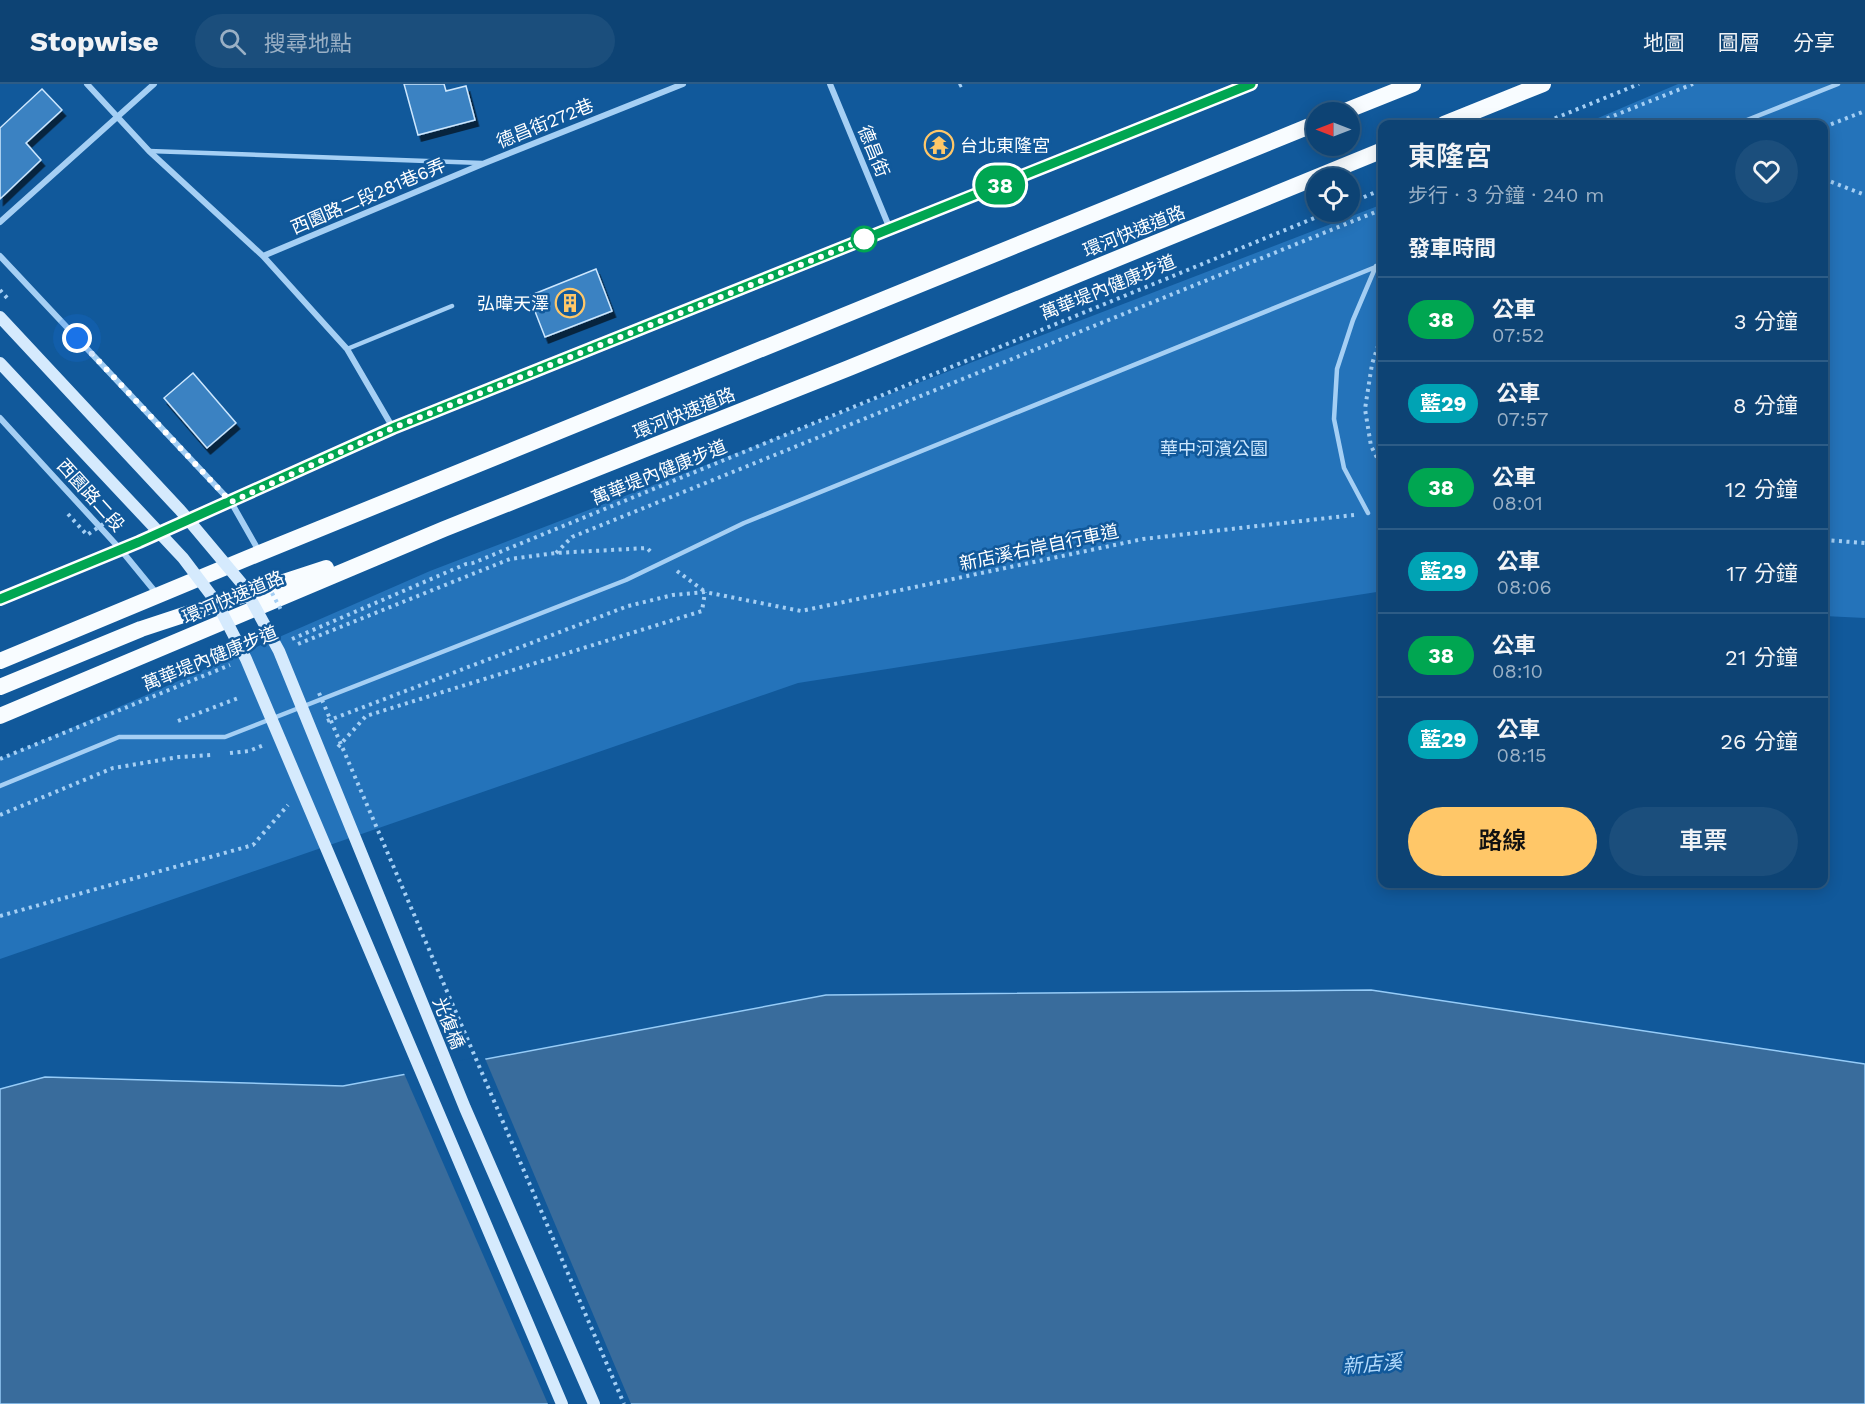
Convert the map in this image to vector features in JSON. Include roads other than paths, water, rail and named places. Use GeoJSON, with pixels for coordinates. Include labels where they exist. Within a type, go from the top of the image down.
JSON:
{"type":"FeatureCollection","features":[{"type":"Feature","properties":{"kind":"highway"},"geometry":{"type":"LineString","coordinates":[[1360,105],[1413,84]]}},
{"type":"Feature","properties":{"kind":"highway"},"geometry":{"type":"LineString","coordinates":[[1454,120],[1543,84]]}},
{"type":"Feature","properties":{"kind":"highway","name":"環河快速道路"},"geometry":{"type":"LineString","coordinates":[[0,661],[1306,127]]}},
{"type":"Feature","properties":{"kind":"highway","name":"環河快速道路"},"geometry":{"type":"LineString","coordinates":[[0,716],[444,529],[860,364],[1378,152]]}},
{"type":"Feature","properties":{"kind":"highway"},"geometry":{"type":"LineString","coordinates":[[0,687],[141,629],[444,529]]}},
{"type":"Feature","properties":{"kind":"main road","name":"光復橋"},"geometry":{"type":"LineString","coordinates":[[0,317],[180,510],[243,585],[279,651],[465,1108],[594,1404]]}},
{"type":"Feature","properties":{"kind":"main road"},"geometry":{"type":"LineString","coordinates":[[0,363],[183,558],[217,603],[562,1404]]}},
{"type":"Feature","properties":{"kind":"street"},"geometry":{"type":"LineString","coordinates":[[87,84],[149,151],[263,256],[347,350],[393,428]]}},
{"type":"Feature","properties":{"kind":"street"},"geometry":{"type":"LineString","coordinates":[[0,222],[154,84]]}},
{"type":"Feature","properties":{"kind":"street","name":"德昌街272巷"},"geometry":{"type":"LineString","coordinates":[[485,163],[683,84]]}},
{"type":"Feature","properties":{"kind":"street","name":"德昌街"},"geometry":{"type":"LineString","coordinates":[[830,84],[890,229]]}},
{"type":"Feature","properties":{"kind":"street"},"geometry":{"type":"LineString","coordinates":[[0,599],[231,502],[393,428],[1251,84]]}},
{"type":"Feature","properties":{"kind":"street","name":"西園路二段281巷6弄"},"geometry":{"type":"LineString","coordinates":[[263,256],[485,163]]}},
{"type":"Feature","properties":{"kind":"street"},"geometry":{"type":"LineString","coordinates":[[0,256],[231,502],[260,553]]}},
{"type":"Feature","properties":{"kind":"street","name":"西園路二段"},"geometry":{"type":"LineString","coordinates":[[0,418],[158,595]]}},
{"type":"Feature","properties":{"kind":"lane"},"geometry":{"type":"LineString","coordinates":[[1747,120],[1838,84]]}},
{"type":"Feature","properties":{"kind":"lane"},"geometry":{"type":"LineString","coordinates":[[149,151],[485,163]]}},
{"type":"Feature","properties":{"kind":"lane"},"geometry":{"type":"LineString","coordinates":[[1368,513],[1344,468],[1334,418],[1336,369],[1353,320],[1376,266]]}},
{"type":"Feature","properties":{"kind":"lane"},"geometry":{"type":"LineString","coordinates":[[0,786],[119,737],[225,737],[234,734],[626,580],[744,523],[1376,266]]}},
{"type":"Feature","properties":{"kind":"lane"},"geometry":{"type":"LineString","coordinates":[[347,350],[452,306]]}},
{"type":"Feature","properties":{"kind":"water","name":"新店溪"},"geometry":{"type":"Polygon","coordinates":[[[1371,990],[1865,1064],[1865,1404],[0,1404],[0,1089],[45,1077],[343,1086],[826,995],[1371,990]]]}},
{"type":"Feature","properties":{"kind":"place","name":"台北東隆宮"},"geometry":{"type":"Point","coordinates":[939,145]}},
{"type":"Feature","properties":{"kind":"place","name":"弘暐天澤"},"geometry":{"type":"Point","coordinates":[570,303]}},
{"type":"Feature","properties":{"kind":"park label","name":"華中河濱公園"},"geometry":{"type":"Point","coordinates":[1214,448]}}]}
